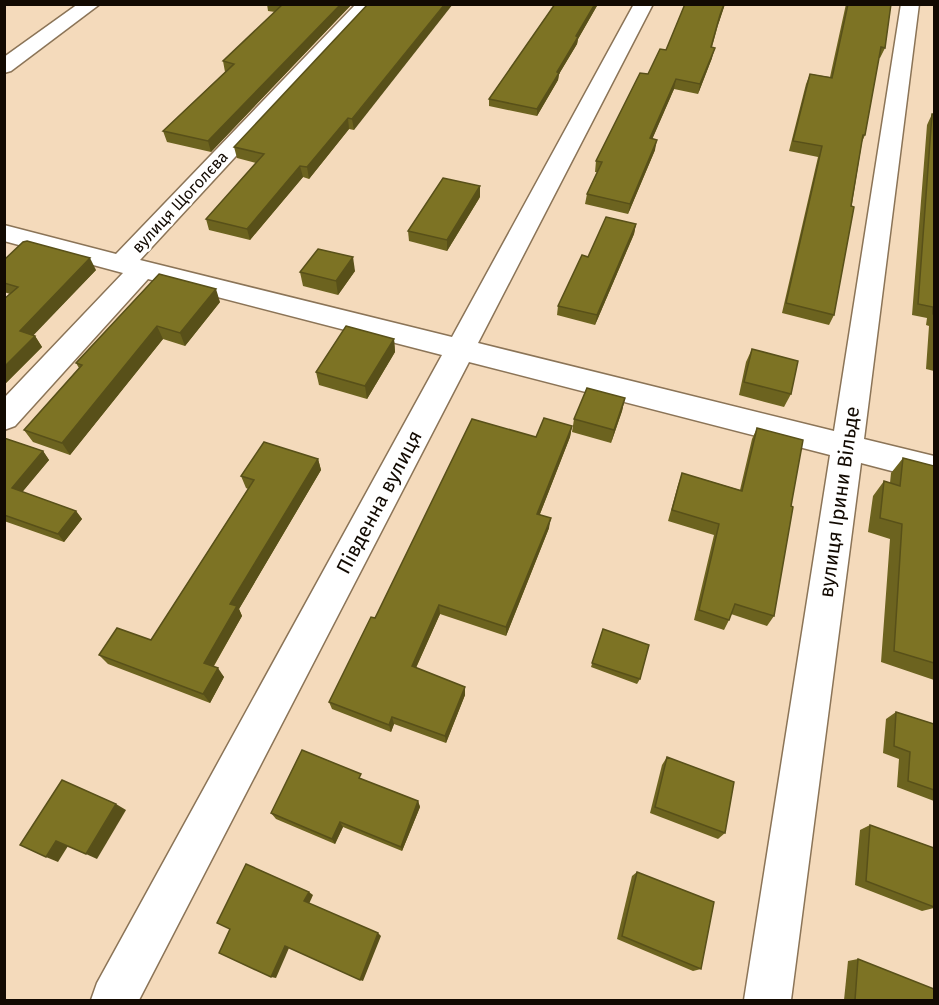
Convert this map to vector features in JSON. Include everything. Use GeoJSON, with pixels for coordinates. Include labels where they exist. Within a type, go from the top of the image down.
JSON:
{"type":"FeatureCollection","features":[{"type":"Feature","properties":{"kind":"street"},"geometry":{"type":"LineString","coordinates":[[4,67],[91,4]]}},
{"type":"Feature","properties":{"kind":"street","name":"вулиця Щоголєва"},"geometry":{"type":"LineString","coordinates":[[4,418],[132,266],[367,4]]}},
{"type":"Feature","properties":{"kind":"street","name":"Південна вулиця"},"geometry":{"type":"LineString","coordinates":[[114,1000],[644,4]]}},
{"type":"Feature","properties":{"kind":"street","name":"вулиця Ірини Вільде"},"geometry":{"type":"LineString","coordinates":[[768,1000],[910,4]]}},
{"type":"Feature","properties":{"kind":"street"},"geometry":{"type":"LineString","coordinates":[[4,233],[934,469]]}},
{"type":"Feature","properties":{"kind":"building"},"geometry":{"type":"Polygon","coordinates":[[[283,4],[341,4],[208,141],[163,131],[234,64],[223,61],[283,4]]]}},
{"type":"Feature","properties":{"kind":"building"},"geometry":{"type":"Polygon","coordinates":[[[368,4],[445,4],[352,119],[348,118],[307,167],[300,166],[247,229],[206,219],[264,154],[234,147],[368,4]]]}},
{"type":"Feature","properties":{"kind":"building"},"geometry":{"type":"Polygon","coordinates":[[[555,4],[595,4],[557,72],[559,73],[537,109],[489,99],[555,4]]]}},
{"type":"Feature","properties":{"kind":"building"},"geometry":{"type":"Polygon","coordinates":[[[685,4],[724,4],[711,47],[715,48],[700,84],[676,79],[650,138],[657,140],[630,204],[587,194],[602,162],[596,161],[640,73],[648,74],[660,49],[666,50],[685,4]]]}},
{"type":"Feature","properties":{"kind":"building"},"geometry":{"type":"Polygon","coordinates":[[[848,4],[891,4],[885,48],[881,47],[865,135],[863,135],[851,206],[854,207],[834,315],[786,303],[822,146],[793,141],[810,74],[832,78],[848,4]]]}},
{"type":"Feature","properties":{"kind":"building"},"geometry":{"type":"Polygon","coordinates":[[[932,114],[934,114],[934,315],[933,307],[918,304],[932,114]]]}},
{"type":"Feature","properties":{"kind":"building"},"geometry":{"type":"Polygon","coordinates":[[[443,178],[480,186],[447,240],[408,231],[443,178]]]}},
{"type":"Feature","properties":{"kind":"building"},"geometry":{"type":"Polygon","coordinates":[[[606,217],[636,224],[597,315],[558,306],[582,255],[588,257],[606,217]]]}},
{"type":"Feature","properties":{"kind":"building"},"geometry":{"type":"Polygon","coordinates":[[[27,241],[90,258],[20,331],[35,336],[4,367],[4,299],[18,287],[4,283],[4,260],[27,241]]]}},
{"type":"Feature","properties":{"kind":"building"},"geometry":{"type":"Polygon","coordinates":[[[318,249],[353,257],[336,281],[300,272],[318,249]]]}},
{"type":"Feature","properties":{"kind":"building"},"geometry":{"type":"Polygon","coordinates":[[[159,274],[216,289],[180,333],[157,326],[62,443],[24,430],[82,365],[76,363],[159,274]]]}},
{"type":"Feature","properties":{"kind":"building"},"geometry":{"type":"Polygon","coordinates":[[[346,326],[394,339],[365,386],[316,372],[346,326]]]}},
{"type":"Feature","properties":{"kind":"building"},"geometry":{"type":"Polygon","coordinates":[[[752,349],[798,361],[791,394],[744,382],[752,349]]]}},
{"type":"Feature","properties":{"kind":"building"},"geometry":{"type":"Polygon","coordinates":[[[587,388],[625,398],[614,430],[574,419],[587,388]]]}},
{"type":"Feature","properties":{"kind":"building"},"geometry":{"type":"Polygon","coordinates":[[[544,418],[572,426],[537,514],[551,518],[506,627],[439,605],[412,666],[465,687],[445,736],[392,717],[389,725],[329,702],[371,617],[375,618],[472,419],[536,437],[544,418]]]}},
{"type":"Feature","properties":{"kind":"building"},"geometry":{"type":"Polygon","coordinates":[[[757,428],[803,440],[774,616],[735,604],[729,620],[699,610],[719,524],[672,510],[682,473],[742,491],[757,428]]]}},
{"type":"Feature","properties":{"kind":"building"},"geometry":{"type":"Polygon","coordinates":[[[4,438],[43,451],[12,488],[76,511],[58,534],[4,515],[4,438]]]}},
{"type":"Feature","properties":{"kind":"building"},"geometry":{"type":"Polygon","coordinates":[[[264,442],[318,459],[230,604],[237,606],[204,663],[218,668],[203,694],[99,655],[117,628],[151,640],[254,480],[241,476],[264,442]]]}},
{"type":"Feature","properties":{"kind":"building"},"geometry":{"type":"Polygon","coordinates":[[[903,458],[934,466],[934,663],[894,651],[902,524],[880,518],[884,481],[900,486],[903,458]]]}},
{"type":"Feature","properties":{"kind":"building"},"geometry":{"type":"Polygon","coordinates":[[[603,629],[649,645],[640,679],[592,663],[603,629]]]}},
{"type":"Feature","properties":{"kind":"building"},"geometry":{"type":"Polygon","coordinates":[[[896,712],[934,724],[934,790],[908,781],[910,752],[894,746],[896,712]]]}},
{"type":"Feature","properties":{"kind":"building"},"geometry":{"type":"Polygon","coordinates":[[[302,750],[361,774],[359,778],[418,801],[401,847],[340,822],[332,839],[271,813],[302,750]]]}},
{"type":"Feature","properties":{"kind":"building"},"geometry":{"type":"Polygon","coordinates":[[[667,757],[734,782],[725,833],[655,807],[667,757]]]}},
{"type":"Feature","properties":{"kind":"building"},"geometry":{"type":"Polygon","coordinates":[[[62,780],[116,804],[86,854],[56,841],[46,857],[20,845],[62,780]]]}},
{"type":"Feature","properties":{"kind":"building"},"geometry":{"type":"Polygon","coordinates":[[[870,825],[934,848],[934,907],[866,881],[870,825]]]}},
{"type":"Feature","properties":{"kind":"building"},"geometry":{"type":"Polygon","coordinates":[[[246,864],[309,892],[304,901],[378,933],[360,980],[285,946],[271,977],[219,953],[230,929],[217,923],[246,864]]]}},
{"type":"Feature","properties":{"kind":"building"},"geometry":{"type":"Polygon","coordinates":[[[637,872],[714,902],[701,969],[622,936],[637,872]]]}},
{"type":"Feature","properties":{"kind":"building"},"geometry":{"type":"Polygon","coordinates":[[[858,959],[934,989],[934,1000],[855,1000],[858,959]]]}}]}
